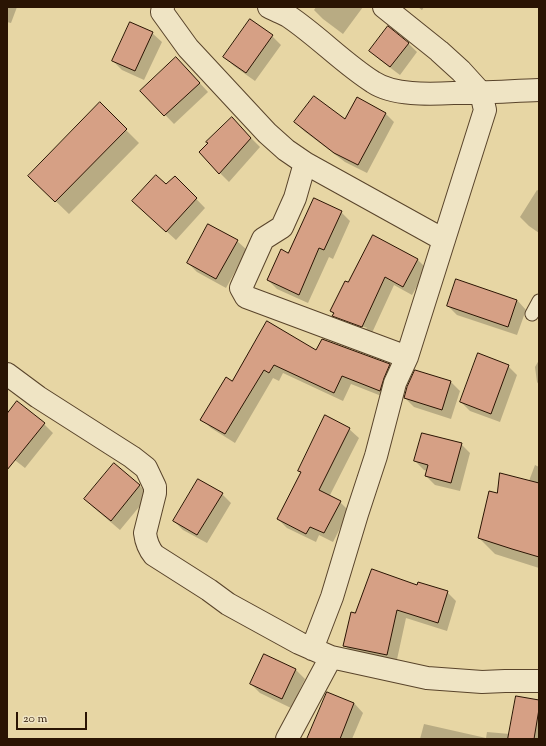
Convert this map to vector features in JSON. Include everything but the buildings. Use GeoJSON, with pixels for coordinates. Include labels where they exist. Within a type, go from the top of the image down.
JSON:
{"type":"FeatureCollection","features":[{"type":"Feature","properties":{"kind":"street"},"geometry":{"type":"LineString","coordinates":[[163,7],[162,12],[188,48],[267,133],[286,150],[305,163],[444,240]]}},
{"type":"Feature","properties":{"kind":"street"},"geometry":{"type":"LineString","coordinates":[[269,7],[287,16],[374,83],[392,90],[427,94],[539,90]]}},
{"type":"Feature","properties":{"kind":"street"},"geometry":{"type":"LineString","coordinates":[[287,739],[322,653],[332,597],[376,456],[395,384],[407,357],[485,110],[481,93],[461,71],[439,51],[384,7]]}},
{"type":"Feature","properties":{"kind":"street"},"geometry":{"type":"LineString","coordinates":[[305,163],[295,198],[282,227],[263,239],[241,288],[246,297],[407,357]]}},
{"type":"Feature","properties":{"kind":"street"},"geometry":{"type":"LineString","coordinates":[[7,374],[38,397],[132,457],[146,468],[155,487],[145,533],[145,539],[151,551],[154,555],[228,604],[322,653],[427,678],[482,682],[539,681]]}},
{"type":"Feature","properties":{"kind":"lane"},"geometry":{"type":"LineString","coordinates":[[532,314],[539,301]]}}]}
